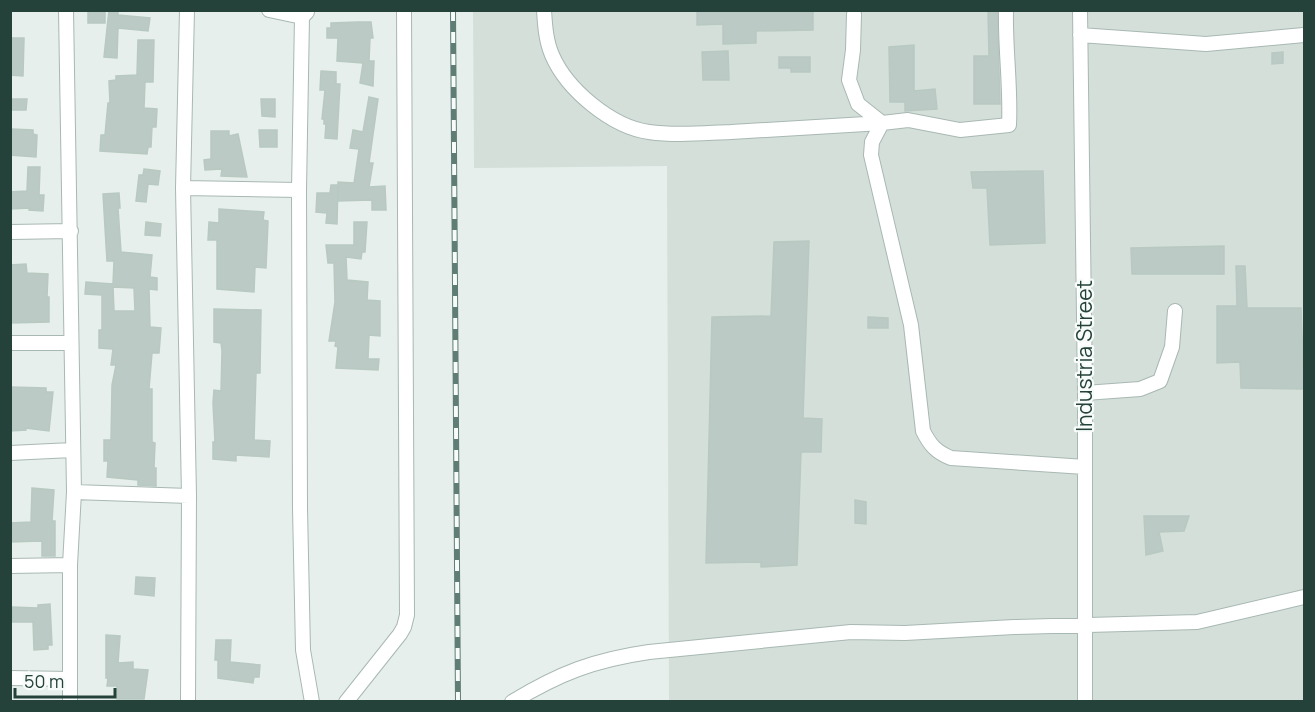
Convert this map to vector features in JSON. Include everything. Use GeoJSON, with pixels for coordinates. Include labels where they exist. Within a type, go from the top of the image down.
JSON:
{"type":"FeatureCollection","features":[{"type":"Feature","properties":{"kind":"street"},"geometry":{"type":"LineString","coordinates":[[66,10],[74,492],[70,566],[70,702]]}},
{"type":"Feature","properties":{"kind":"street"},"geometry":{"type":"LineString","coordinates":[[187,10],[183,188],[189,496],[188,702]]}},
{"type":"Feature","properties":{"kind":"street"},"geometry":{"type":"LineString","coordinates":[[269,10],[305,14],[298,190],[300,508],[303,650],[312,702]]}},
{"type":"Feature","properties":{"kind":"street"},"geometry":{"type":"LineString","coordinates":[[346,702],[400,634],[407,615],[408,450],[404,10]]}},
{"type":"Feature","properties":{"kind":"street"},"geometry":{"type":"LineString","coordinates":[[544,10],[546,36],[552,56],[563,74],[597,109],[615,120],[647,132],[695,134],[908,120],[960,130],[1009,125],[1010,100],[1005,44],[1006,10]]}},
{"type":"Feature","properties":{"kind":"street","name":"Industria Street"},"geometry":{"type":"LineString","coordinates":[[1080,10],[1085,393],[1085,702]]}},
{"type":"Feature","properties":{"kind":"street"},"geometry":{"type":"LineString","coordinates":[[854,14],[849,80],[858,104],[882,123]]}},
{"type":"Feature","properties":{"kind":"street"},"geometry":{"type":"LineString","coordinates":[[1080,35],[1206,44],[1305,35]]}},
{"type":"Feature","properties":{"kind":"street"},"geometry":{"type":"LineString","coordinates":[[882,123],[872,142],[871,154],[911,325],[923,431],[930,445],[941,454],[951,458],[1084,467]]}},
{"type":"Feature","properties":{"kind":"street"},"geometry":{"type":"LineString","coordinates":[[183,188],[298,190]]}},
{"type":"Feature","properties":{"kind":"street"},"geometry":{"type":"LineString","coordinates":[[10,232],[71,231]]}},
{"type":"Feature","properties":{"kind":"street"},"geometry":{"type":"LineString","coordinates":[[1085,393],[1140,389],[1160,381],[1172,347],[1175,311]]}},
{"type":"Feature","properties":{"kind":"street"},"geometry":{"type":"LineString","coordinates":[[10,343],[71,343]]}},
{"type":"Feature","properties":{"kind":"street"},"geometry":{"type":"LineString","coordinates":[[10,453],[72,450]]}},
{"type":"Feature","properties":{"kind":"street"},"geometry":{"type":"LineString","coordinates":[[74,492],[189,496]]}},
{"type":"Feature","properties":{"kind":"street"},"geometry":{"type":"LineString","coordinates":[[10,566],[70,566]]}},
{"type":"Feature","properties":{"kind":"street"},"geometry":{"type":"LineString","coordinates":[[512,702],[543,683],[581,667],[649,652],[851,632],[905,633],[1014,627],[1197,622],[1305,597]]}},
{"type":"Feature","properties":{"kind":"street"},"geometry":{"type":"LineString","coordinates":[[10,678],[70,679]]}},
{"type":"Feature","properties":{"kind":"shaded area"},"geometry":{"type":"Polygon","coordinates":[[[473,11],[1304,11],[1304,701],[669,701],[667,166],[474,168],[473,11]]]}},
{"type":"Feature","properties":{"kind":"building"},"geometry":{"type":"Polygon","coordinates":[[[88,10],[105,10],[105,23],[88,23],[88,10]]]}},
{"type":"Feature","properties":{"kind":"building"},"geometry":{"type":"Polygon","coordinates":[[[109,10],[118,10],[118,15],[150,18],[148,31],[118,28],[117,58],[104,57],[109,10]]]}},
{"type":"Feature","properties":{"kind":"building"},"geometry":{"type":"Polygon","coordinates":[[[697,10],[813,10],[813,30],[756,31],[756,43],[723,44],[723,24],[697,25],[697,10]]]}},
{"type":"Feature","properties":{"kind":"building"},"geometry":{"type":"Polygon","coordinates":[[[988,10],[997,10],[1000,104],[974,104],[974,56],[989,56],[988,10]]]}},
{"type":"Feature","properties":{"kind":"building"},"geometry":{"type":"Polygon","coordinates":[[[371,22],[373,38],[370,38],[369,61],[374,61],[373,86],[360,83],[363,63],[337,61],[338,38],[327,38],[327,28],[331,28],[331,23],[371,22]]]}},
{"type":"Feature","properties":{"kind":"building"},"geometry":{"type":"Polygon","coordinates":[[[10,38],[24,38],[23,76],[10,75],[10,38]]]}},
{"type":"Feature","properties":{"kind":"building"},"geometry":{"type":"Polygon","coordinates":[[[138,40],[154,40],[153,82],[145,82],[144,108],[157,109],[156,127],[152,127],[151,147],[148,147],[147,154],[100,151],[101,135],[105,135],[108,103],[110,103],[109,81],[116,80],[116,76],[137,75],[138,40]]]}},
{"type":"Feature","properties":{"kind":"building"},"geometry":{"type":"Polygon","coordinates":[[[914,45],[914,91],[935,89],[937,109],[905,111],[905,102],[890,102],[889,47],[914,45]]]}},
{"type":"Feature","properties":{"kind":"building"},"geometry":{"type":"Polygon","coordinates":[[[728,51],[729,80],[703,80],[702,52],[728,51]]]}},
{"type":"Feature","properties":{"kind":"building"},"geometry":{"type":"Polygon","coordinates":[[[1283,52],[1283,63],[1272,64],[1272,53],[1283,52]]]}},
{"type":"Feature","properties":{"kind":"building"},"geometry":{"type":"Polygon","coordinates":[[[779,57],[810,57],[810,72],[791,72],[791,68],[779,68],[779,57]]]}},
{"type":"Feature","properties":{"kind":"building"},"geometry":{"type":"Polygon","coordinates":[[[321,71],[336,72],[336,84],[340,84],[337,139],[325,138],[326,124],[322,119],[325,90],[320,90],[321,71]]]}},
{"type":"Feature","properties":{"kind":"building"},"geometry":{"type":"Polygon","coordinates":[[[369,97],[378,99],[369,163],[373,163],[369,187],[385,186],[386,210],[372,210],[372,200],[338,201],[338,182],[354,183],[359,149],[350,148],[353,130],[363,132],[369,97]]]}},
{"type":"Feature","properties":{"kind":"building"},"geometry":{"type":"Polygon","coordinates":[[[11,99],[27,99],[26,110],[11,110],[11,99]]]}},
{"type":"Feature","properties":{"kind":"building"},"geometry":{"type":"Polygon","coordinates":[[[261,99],[275,99],[275,117],[262,116],[261,99]]]}},
{"type":"Feature","properties":{"kind":"building"},"geometry":{"type":"Polygon","coordinates":[[[12,129],[33,130],[33,134],[37,135],[36,157],[10,155],[12,129]]]}},
{"type":"Feature","properties":{"kind":"building"},"geometry":{"type":"Polygon","coordinates":[[[259,130],[277,130],[277,147],[260,147],[259,130]]]}},
{"type":"Feature","properties":{"kind":"building"},"geometry":{"type":"Polygon","coordinates":[[[211,131],[229,131],[229,136],[238,134],[247,177],[221,176],[222,169],[205,170],[204,160],[211,159],[211,131]]]}},
{"type":"Feature","properties":{"kind":"building"},"geometry":{"type":"Polygon","coordinates":[[[28,167],[40,167],[39,195],[44,195],[43,211],[29,210],[30,208],[10,209],[10,192],[27,191],[28,167]]]}},
{"type":"Feature","properties":{"kind":"building"},"geometry":{"type":"Polygon","coordinates":[[[144,169],[160,171],[158,185],[148,184],[146,202],[136,201],[139,175],[143,175],[144,169]]]}},
{"type":"Feature","properties":{"kind":"building"},"geometry":{"type":"Polygon","coordinates":[[[1043,171],[1045,243],[990,245],[987,188],[973,188],[971,172],[1043,171]]]}},
{"type":"Feature","properties":{"kind":"building"},"geometry":{"type":"Polygon","coordinates":[[[331,185],[338,185],[337,224],[326,223],[327,213],[316,212],[317,193],[330,193],[331,185]]]}},
{"type":"Feature","properties":{"kind":"building"},"geometry":{"type":"Polygon","coordinates":[[[119,193],[121,252],[152,255],[150,277],[157,278],[157,290],[149,289],[150,327],[161,328],[159,353],[152,353],[149,389],[152,389],[152,442],[155,443],[156,486],[138,485],[138,480],[107,477],[108,461],[104,461],[104,440],[111,440],[112,385],[116,365],[111,365],[113,349],[99,348],[99,330],[102,330],[102,295],[85,294],[86,282],[113,284],[114,261],[107,261],[103,194],[119,193]],[[113,287],[114,311],[135,311],[134,288],[113,287]]]}},
{"type":"Feature","properties":{"kind":"building"},"geometry":{"type":"Polygon","coordinates":[[[219,209],[264,212],[263,220],[268,221],[266,268],[255,267],[254,292],[217,289],[217,240],[208,240],[209,222],[219,223],[219,209]]]}},
{"type":"Feature","properties":{"kind":"building"},"geometry":{"type":"Polygon","coordinates":[[[146,222],[161,224],[160,236],[145,235],[146,222]]]}},
{"type":"Feature","properties":{"kind":"building"},"geometry":{"type":"Polygon","coordinates":[[[354,222],[367,222],[365,252],[362,252],[361,259],[346,257],[347,280],[368,282],[367,300],[380,301],[380,336],[369,335],[368,359],[379,359],[378,370],[336,368],[338,347],[335,346],[336,341],[329,341],[335,302],[334,263],[328,263],[326,245],[354,245],[354,222]]]}},
{"type":"Feature","properties":{"kind":"building"},"geometry":{"type":"Polygon","coordinates":[[[809,241],[803,418],[822,419],[821,452],[801,452],[797,565],[761,567],[761,562],[706,563],[712,317],[771,316],[774,242],[809,241]]]}},
{"type":"Feature","properties":{"kind":"building"},"geometry":{"type":"Polygon","coordinates":[[[1224,246],[1224,274],[1132,274],[1131,248],[1224,246]]]}},
{"type":"Feature","properties":{"kind":"building"},"geometry":{"type":"Polygon","coordinates":[[[26,264],[27,273],[48,274],[49,322],[10,323],[10,265],[26,264]]]}},
{"type":"Feature","properties":{"kind":"building"},"geometry":{"type":"Polygon","coordinates":[[[1236,266],[1245,266],[1247,308],[1301,308],[1304,389],[1241,388],[1240,362],[1217,363],[1217,306],[1237,306],[1236,266]]]}},
{"type":"Feature","properties":{"kind":"building"},"geometry":{"type":"Polygon","coordinates":[[[214,309],[261,310],[260,373],[256,373],[254,440],[270,441],[269,457],[236,455],[236,461],[213,459],[214,390],[221,391],[222,351],[221,343],[214,342],[214,309]]]}},
{"type":"Feature","properties":{"kind":"building"},"geometry":{"type":"Polygon","coordinates":[[[868,317],[888,318],[888,328],[868,328],[868,317]]]}},
{"type":"Feature","properties":{"kind":"building"},"geometry":{"type":"Polygon","coordinates":[[[10,387],[46,388],[46,392],[53,392],[49,431],[25,428],[26,430],[10,431],[10,387]]]}},
{"type":"Feature","properties":{"kind":"building"},"geometry":{"type":"Polygon","coordinates":[[[32,488],[54,490],[52,521],[55,521],[55,556],[42,556],[42,541],[10,542],[10,523],[31,522],[32,488]]]}},
{"type":"Feature","properties":{"kind":"building"},"geometry":{"type":"Polygon","coordinates":[[[855,500],[866,502],[866,524],[855,523],[855,500]]]}},
{"type":"Feature","properties":{"kind":"building"},"geometry":{"type":"Polygon","coordinates":[[[1144,516],[1189,516],[1184,531],[1159,532],[1163,551],[1146,555],[1144,516]]]}},
{"type":"Feature","properties":{"kind":"building"},"geometry":{"type":"Polygon","coordinates":[[[136,577],[155,578],[154,596],[135,594],[136,577]]]}},
{"type":"Feature","properties":{"kind":"building"},"geometry":{"type":"Polygon","coordinates":[[[50,604],[52,645],[48,645],[48,649],[34,650],[33,622],[12,622],[12,607],[38,608],[38,605],[50,604]]]}},
{"type":"Feature","properties":{"kind":"building"},"geometry":{"type":"Polygon","coordinates":[[[106,635],[120,636],[118,663],[133,662],[133,669],[148,670],[144,699],[117,699],[117,686],[107,686],[106,635]]]}},
{"type":"Feature","properties":{"kind":"building"},"geometry":{"type":"Polygon","coordinates":[[[216,640],[231,640],[230,662],[260,665],[259,677],[254,677],[253,683],[218,678],[218,660],[215,660],[216,640]]]}},
{"type":"Feature","properties":{"kind":"railway"},"geometry":{"type":"LineString","coordinates":[[453,10],[458,702]]}}]}
